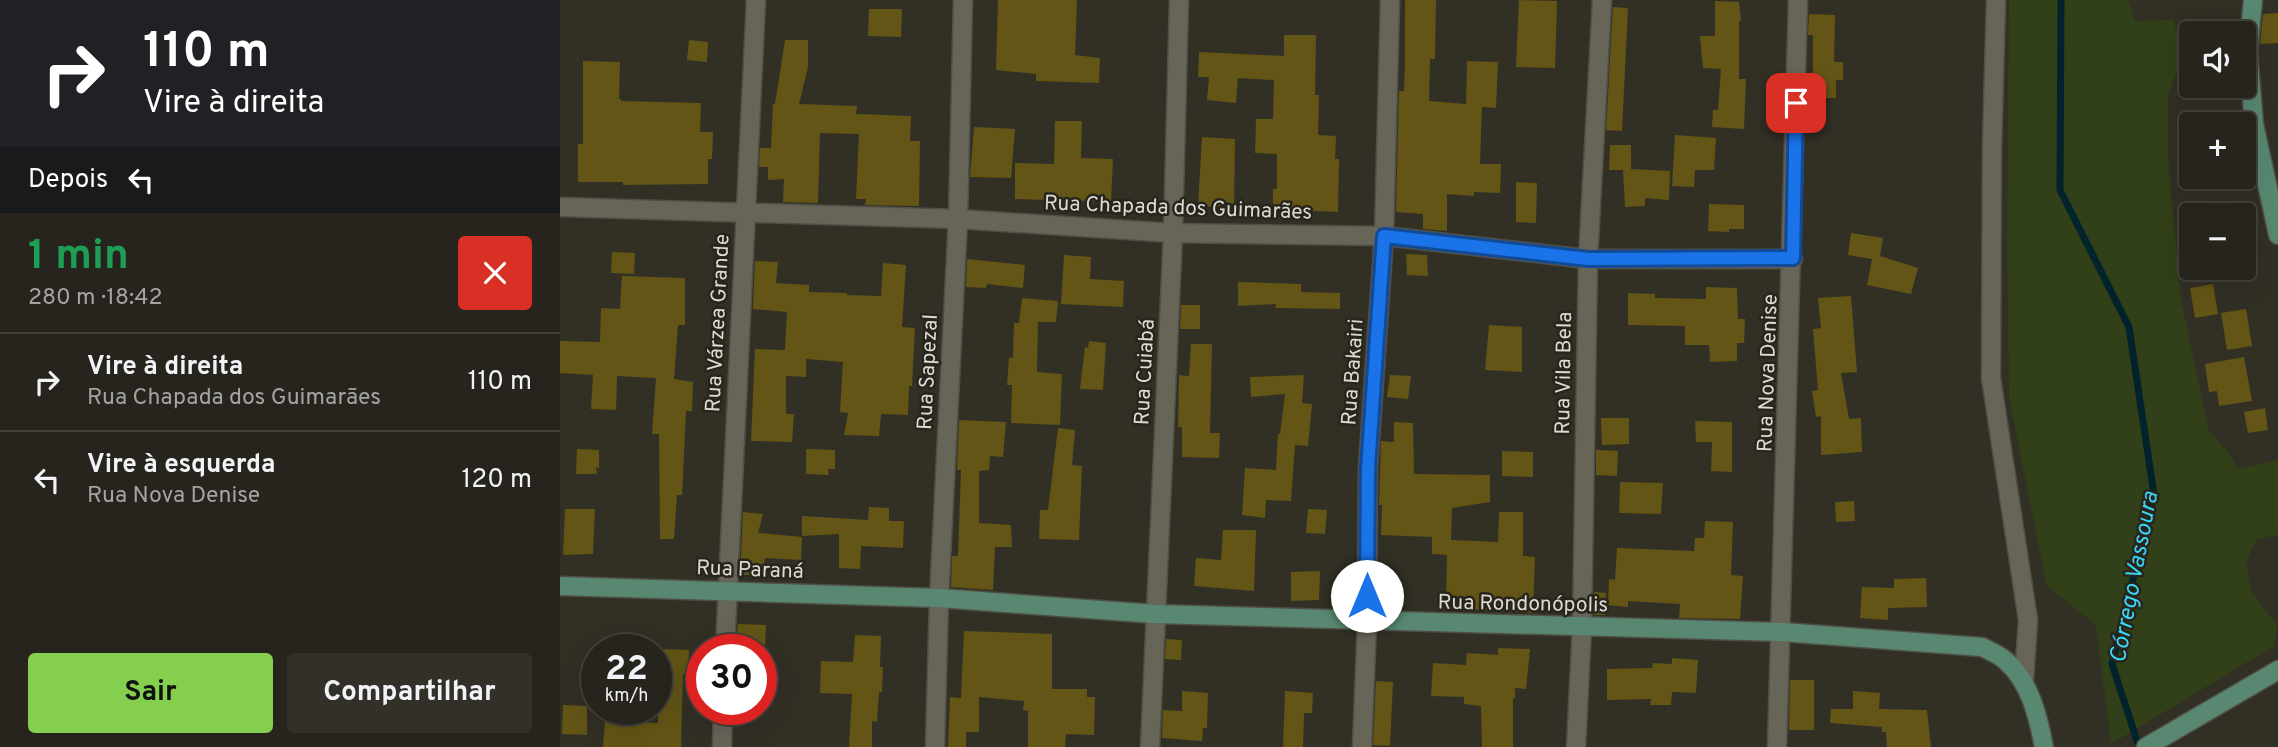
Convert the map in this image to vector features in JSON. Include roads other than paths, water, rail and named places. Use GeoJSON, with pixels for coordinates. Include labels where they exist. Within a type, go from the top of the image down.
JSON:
{"type":"FeatureCollection","features":[{"type":"Feature","properties":{"kind":"street","name":"Rua Várzea Grande"},"geometry":{"type":"LineString","coordinates":[[725,634],[756,0]]}},
{"type":"Feature","properties":{"kind":"street","name":"Rua Sapezal"},"geometry":{"type":"LineString","coordinates":[[935,747],[939,598],[958,219],[963,0]]}},
{"type":"Feature","properties":{"kind":"street","name":"Rua Cuiabá"},"geometry":{"type":"LineString","coordinates":[[1150,747],[1173,233],[1180,0]]}},
{"type":"Feature","properties":{"kind":"street","name":"Rua Bakairi"},"geometry":{"type":"LineString","coordinates":[[1362,747],[1367,622],[1368,468],[1384,236],[1390,0]]}},
{"type":"Feature","properties":{"kind":"street","name":"Rua Vila Bela"},"geometry":{"type":"LineString","coordinates":[[1576,747],[1582,627],[1588,259],[1602,0]]}},
{"type":"Feature","properties":{"kind":"street","name":"Rua Nova Denise"},"geometry":{"type":"LineString","coordinates":[[1777,747],[1793,258],[1798,0]]}},
{"type":"Feature","properties":{"kind":"street"},"geometry":{"type":"LineString","coordinates":[[1996,0],[1991,377],[2028,620],[2024,680]]}},
{"type":"Feature","properties":{"kind":"street"},"geometry":{"type":"LineString","coordinates":[[2253,0],[2248,51],[2254,124],[2278,235]]}},
{"type":"Feature","properties":{"kind":"street","name":"Rua Chapada dos Guimarães"},"geometry":{"type":"LineString","coordinates":[[560,207],[958,219],[1173,233],[1384,236],[1588,259],[1793,258]]}},
{"type":"Feature","properties":{"kind":"street","name":"Rua Paraná"},"geometry":{"type":"LineString","coordinates":[[560,586],[939,598]]}},
{"type":"Feature","properties":{"kind":"street","name":"Rua Rondonópolis"},"geometry":{"type":"LineString","coordinates":[[939,598],[1155,614],[1782,632],[1982,648],[2005,659],[2024,680],[2039,722],[2044,747]]}},
{"type":"Feature","properties":{"kind":"street"},"geometry":{"type":"LineString","coordinates":[[2146,747],[2277,670]]}},
{"type":"Feature","properties":{"kind":"street"},"geometry":{"type":"LineString","coordinates":[[722,747],[723,725]]}},
{"type":"Feature","properties":{"kind":"waterway","name":"Córrego Vassoura"},"geometry":{"type":"LineString","coordinates":[[2061,0],[2060,190],[2129,327],[2154,495],[2112,664],[2139,747]]}}]}
